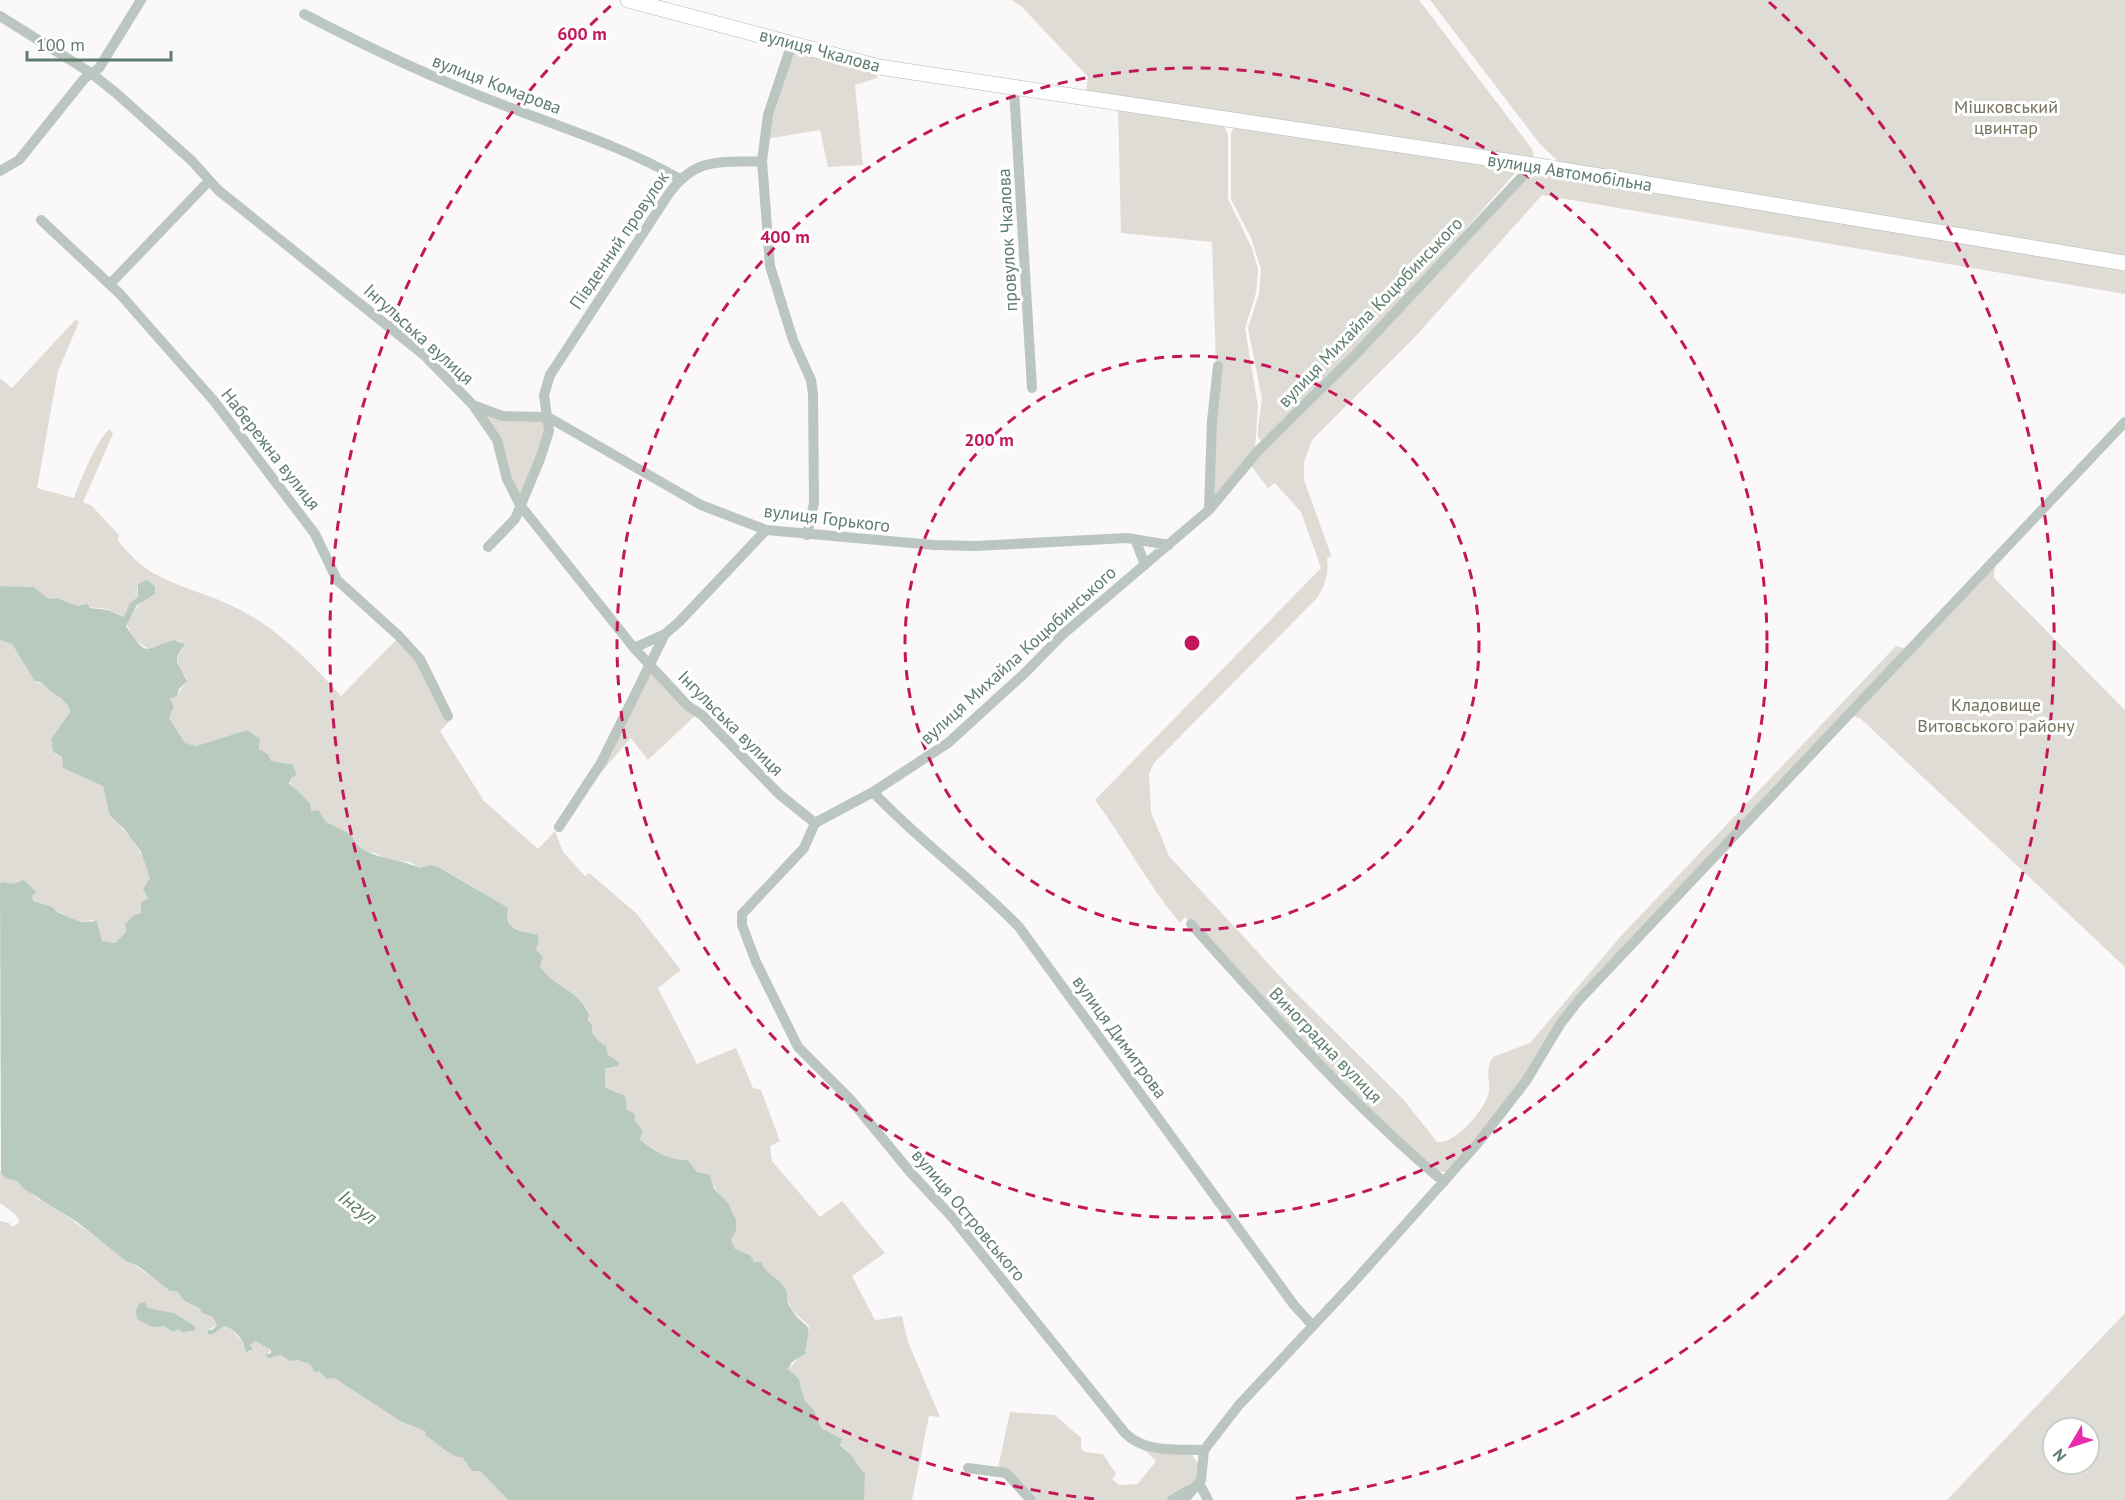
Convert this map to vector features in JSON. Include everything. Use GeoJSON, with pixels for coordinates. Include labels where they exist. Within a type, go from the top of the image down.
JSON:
{"type":"FeatureCollection","features":[{"type":"Feature","properties":{"kind":"street"},"geometry":{"type":"LineString","coordinates":[[4,170],[34,143],[91,73],[99,68],[141,0]]}},
{"type":"Feature","properties":{"kind":"street","name":"вулиця Чкалова"},"geometry":{"type":"LineString","coordinates":[[628,0],[879,67],[1014,89]]}},
{"type":"Feature","properties":{"kind":"street","name":"вулиця Комарова"},"geometry":{"type":"LineString","coordinates":[[304,14],[383,55],[502,105],[611,145],[680,179]]}},
{"type":"Feature","properties":{"kind":"street","name":"Інгульська вулиця"},"geometry":{"type":"LineString","coordinates":[[0,16],[91,73],[192,161],[208,182],[424,355],[473,405],[497,440],[507,479],[520,505],[634,648],[688,706],[702,715],[779,794],[815,823]]}},
{"type":"Feature","properties":{"kind":"street"},"geometry":{"type":"LineString","coordinates":[[792,43],[768,115],[762,162],[770,266],[793,340],[811,380],[813,394],[814,503],[807,535]]}},
{"type":"Feature","properties":{"kind":"street","name":"вулиця Автомобільна"},"geometry":{"type":"LineString","coordinates":[[1014,89],[1533,165],[1548,164],[2125,262]]}},
{"type":"Feature","properties":{"kind":"street","name":"провулок Чкалова"},"geometry":{"type":"LineString","coordinates":[[1014,89],[1032,388]]}},
{"type":"Feature","properties":{"kind":"street","name":"Південний провулок"},"geometry":{"type":"LineString","coordinates":[[521,417],[536,410],[550,375],[591,310],[687,171],[708,164],[762,162]]}},
{"type":"Feature","properties":{"kind":"street","name":"вулиця Михайла Коцюбинського"},"geometry":{"type":"LineString","coordinates":[[815,823],[873,792],[948,743],[1025,673],[1061,636],[1209,510],[1254,455],[1374,336],[1533,165]]}},
{"type":"Feature","properties":{"kind":"street"},"geometry":{"type":"LineString","coordinates":[[110,284],[208,182]]}},
{"type":"Feature","properties":{"kind":"street","name":"Набережна вулиця"},"geometry":{"type":"LineString","coordinates":[[41,220],[110,284],[214,401],[315,534],[337,580],[399,636],[420,659],[448,716]]}},
{"type":"Feature","properties":{"kind":"street"},"geometry":{"type":"LineString","coordinates":[[1209,510],[1212,421],[1218,366]]}},
{"type":"Feature","properties":{"kind":"street"},"geometry":{"type":"LineString","coordinates":[[488,547],[515,519],[540,459],[549,431],[544,394]]}},
{"type":"Feature","properties":{"kind":"street","name":"вулиця Горького"},"geometry":{"type":"LineString","coordinates":[[473,405],[502,416],[548,417],[701,505],[766,530],[807,535],[976,546],[1135,539],[1169,545]]}},
{"type":"Feature","properties":{"kind":"street"},"geometry":{"type":"LineString","coordinates":[[1208,1500],[1200,1483],[1204,1450],[1239,1405],[1444,1182],[1526,1081],[1561,1023],[1579,1000],[2125,422]]}},
{"type":"Feature","properties":{"kind":"street"},"geometry":{"type":"LineString","coordinates":[[634,648],[665,634],[679,622],[766,530]]}},
{"type":"Feature","properties":{"kind":"street"},"geometry":{"type":"LineString","coordinates":[[1135,539],[1145,565]]}},
{"type":"Feature","properties":{"kind":"street"},"geometry":{"type":"LineString","coordinates":[[559,827],[601,763],[665,634]]}},
{"type":"Feature","properties":{"kind":"street","name":"вулиця Димитрова"},"geometry":{"type":"LineString","coordinates":[[873,792],[908,829],[991,898],[1019,927],[1294,1305],[1313,1326]]}},
{"type":"Feature","properties":{"kind":"street","name":"вулиця Островського"},"geometry":{"type":"LineString","coordinates":[[815,823],[804,848],[742,914],[742,925],[756,962],[798,1047],[844,1092],[911,1173],[952,1217],[1125,1432],[1141,1444],[1155,1448],[1204,1450]]}},
{"type":"Feature","properties":{"kind":"street","name":"Виноградна вулиця"},"geometry":{"type":"LineString","coordinates":[[1191,924],[1231,970],[1336,1081],[1414,1157],[1444,1182]]}},
{"type":"Feature","properties":{"kind":"street"},"geometry":{"type":"LineString","coordinates":[[968,1468],[1006,1473],[1031,1500]]}},
{"type":"Feature","properties":{"kind":"street"},"geometry":{"type":"LineString","coordinates":[[1172,1500],[1187,1495],[1200,1483]]}},
{"type":"Feature","properties":{"kind":"green space"},"geometry":{"type":"Polygon","coordinates":[[[1012,0],[1419,0],[1532,149],[1534,158],[1085,95],[1088,77],[1021,6],[1012,0]]]}},
{"type":"Feature","properties":{"kind":"green space","name":"Мішковський цвинтар"},"geometry":{"type":"Polygon","coordinates":[[[1430,0],[2125,0],[2125,257],[1561,164],[1540,144],[1430,0]]]}},
{"type":"Feature","properties":{"kind":"green space"},"geometry":{"type":"Polygon","coordinates":[[[793,52],[878,71],[877,78],[855,85],[863,165],[828,167],[820,130],[766,139],[793,52]]]}},
{"type":"Feature","properties":{"kind":"green space"},"geometry":{"type":"Polygon","coordinates":[[[1118,108],[1224,126],[1228,134],[1228,199],[1252,248],[1258,269],[1256,293],[1245,328],[1258,407],[1255,448],[1214,499],[1216,366],[1212,242],[1121,233],[1118,108]]]}},
{"type":"Feature","properties":{"kind":"green space"},"geometry":{"type":"Polygon","coordinates":[[[1234,127],[1516,168],[1517,171],[1404,298],[1262,442],[1258,437],[1258,428],[1262,399],[1248,328],[1259,294],[1261,269],[1251,238],[1231,199],[1231,133],[1234,127]]]}},
{"type":"Feature","properties":{"kind":"green space"},"geometry":{"type":"Polygon","coordinates":[[[1543,172],[2125,267],[2125,294],[1542,195],[1415,337],[1312,440],[1304,462],[1304,480],[1331,555],[1327,559],[1327,575],[1322,589],[1317,598],[1154,763],[1149,774],[1151,812],[1169,856],[1289,986],[1403,1099],[1437,1142],[1444,1142],[1459,1133],[1479,1112],[1489,1093],[1488,1072],[1493,1057],[1530,1043],[1621,936],[1896,646],[1907,649],[1577,999],[1515,1088],[1446,1172],[1433,1171],[1338,1079],[1197,928],[1185,917],[1180,923],[1157,893],[1095,800],[1321,568],[1301,512],[1275,483],[1268,488],[1250,464],[1360,356],[1516,188],[1531,174],[1543,172]]]}},
{"type":"Feature","properties":{"kind":"green space"},"geometry":{"type":"Polygon","coordinates":[[[76,319],[79,322],[58,371],[37,488],[74,498],[94,451],[110,429],[113,434],[83,502],[92,506],[119,535],[118,541],[137,561],[160,577],[228,604],[260,622],[303,656],[341,696],[398,638],[428,673],[449,722],[440,731],[484,801],[538,849],[555,831],[563,852],[585,876],[589,873],[636,913],[681,970],[658,988],[697,1064],[736,1048],[753,1088],[761,1090],[780,1141],[770,1146],[772,1161],[820,1217],[842,1201],[885,1253],[852,1276],[875,1320],[902,1316],[908,1342],[940,1417],[929,1416],[912,1500],[864,1500],[865,1476],[863,1472],[846,1450],[821,1428],[814,1410],[805,1401],[800,1381],[788,1369],[806,1351],[809,1326],[791,1309],[784,1286],[770,1277],[762,1265],[735,1249],[731,1241],[736,1225],[734,1216],[715,1189],[711,1177],[697,1172],[688,1160],[668,1157],[640,1140],[643,1132],[634,1120],[633,1114],[628,1112],[618,1092],[605,1087],[605,1069],[616,1067],[619,1062],[607,1055],[604,1044],[595,1040],[593,1025],[588,1019],[589,1013],[584,1005],[572,993],[545,974],[540,966],[542,959],[536,950],[539,940],[535,933],[528,934],[511,926],[507,918],[507,907],[444,870],[430,865],[420,868],[410,862],[389,860],[375,853],[364,852],[354,844],[352,835],[326,823],[316,810],[311,811],[289,780],[293,777],[288,763],[271,761],[268,754],[259,749],[260,742],[247,730],[196,746],[185,743],[169,718],[174,707],[169,699],[177,696],[187,679],[178,667],[177,656],[183,649],[181,641],[168,642],[150,650],[134,639],[126,623],[142,600],[137,586],[138,597],[124,617],[108,609],[78,606],[57,598],[49,599],[34,587],[0,586],[0,378],[12,388],[76,319]]]}},
{"type":"Feature","properties":{"kind":"green space"},"geometry":{"type":"Polygon","coordinates":[[[480,410],[543,421],[547,432],[521,494],[518,494],[480,410]]]}},
{"type":"Feature","properties":{"kind":"green space","name":"Кладовище Витовського району"},"geometry":{"type":"Polygon","coordinates":[[[1995,565],[1994,578],[2125,710],[2125,967],[1861,719],[1853,716],[1995,565]]]}},
{"type":"Feature","properties":{"kind":"green space"},"geometry":{"type":"Polygon","coordinates":[[[0,640],[12,644],[37,683],[44,683],[64,698],[70,712],[51,739],[53,752],[62,758],[63,768],[102,785],[110,816],[131,838],[143,857],[150,878],[147,901],[141,903],[141,913],[136,914],[125,924],[126,932],[115,943],[102,941],[98,924],[93,920],[81,922],[33,901],[27,883],[3,882],[0,884],[0,640]]]}},
{"type":"Feature","properties":{"kind":"green space"},"geometry":{"type":"Polygon","coordinates":[[[650,671],[697,714],[648,760],[631,738],[583,793],[650,671]]]}},
{"type":"Feature","properties":{"kind":"green space"},"geometry":{"type":"Polygon","coordinates":[[[0,1171],[5,1178],[11,1177],[39,1200],[43,1199],[172,1292],[178,1292],[183,1300],[213,1317],[217,1325],[206,1331],[208,1334],[212,1335],[224,1326],[233,1330],[249,1352],[252,1351],[250,1344],[255,1341],[271,1350],[266,1356],[281,1355],[310,1364],[325,1376],[334,1378],[404,1423],[425,1431],[426,1436],[462,1457],[470,1468],[480,1471],[508,1500],[0,1500],[0,1221],[9,1223],[12,1227],[20,1222],[15,1214],[0,1203],[0,1171]],[[146,1303],[138,1320],[175,1331],[179,1329],[191,1332],[195,1326],[174,1313],[148,1308],[146,1303]]]}},
{"type":"Feature","properties":{"kind":"green space"},"geometry":{"type":"Polygon","coordinates":[[[2125,1313],[2125,1500],[1947,1500],[2125,1313]]]}},
{"type":"Feature","properties":{"kind":"green space"},"geometry":{"type":"Polygon","coordinates":[[[1010,1412],[1055,1415],[1081,1438],[1081,1448],[1085,1452],[1103,1454],[1116,1474],[1112,1479],[1119,1485],[1138,1484],[1156,1461],[1140,1446],[1191,1453],[1199,1465],[1198,1481],[1168,1500],[1034,1500],[998,1468],[1010,1412]]]}},
{"type":"Feature","properties":{"kind":"water","name":"Інгул"},"geometry":{"type":"Polygon","coordinates":[[[147,580],[155,586],[155,594],[137,605],[126,626],[139,644],[147,649],[174,640],[185,644],[177,656],[177,663],[187,681],[179,689],[177,696],[170,699],[174,707],[169,718],[185,743],[196,746],[247,730],[260,739],[259,749],[268,754],[271,761],[292,764],[297,775],[291,778],[289,783],[310,803],[311,811],[318,810],[326,822],[352,835],[355,843],[362,848],[370,853],[420,868],[430,865],[440,868],[507,907],[507,919],[513,927],[537,934],[539,940],[536,950],[543,957],[540,966],[552,980],[572,993],[584,1005],[589,1014],[588,1020],[593,1025],[592,1032],[606,1046],[608,1055],[619,1062],[618,1066],[605,1069],[605,1087],[625,1096],[627,1110],[635,1114],[634,1120],[643,1131],[640,1140],[668,1157],[688,1160],[697,1172],[710,1175],[714,1189],[728,1203],[736,1220],[736,1230],[731,1240],[735,1249],[750,1255],[754,1262],[761,1262],[769,1273],[784,1286],[789,1307],[808,1329],[805,1354],[792,1362],[788,1369],[799,1379],[805,1401],[814,1410],[821,1428],[842,1439],[840,1445],[851,1455],[865,1474],[864,1500],[508,1500],[480,1471],[472,1471],[462,1457],[453,1455],[444,1449],[426,1436],[425,1431],[402,1422],[334,1378],[327,1379],[319,1371],[315,1372],[310,1364],[297,1360],[290,1361],[281,1355],[269,1358],[265,1355],[271,1353],[271,1350],[255,1341],[250,1345],[253,1350],[246,1352],[239,1336],[224,1326],[212,1335],[208,1334],[207,1330],[212,1330],[217,1325],[213,1317],[202,1313],[200,1309],[183,1300],[178,1292],[170,1291],[138,1266],[126,1261],[77,1222],[24,1189],[17,1181],[5,1178],[1,1173],[0,884],[2,882],[14,884],[24,880],[36,892],[32,896],[33,901],[52,907],[57,912],[81,922],[97,921],[102,941],[115,943],[126,932],[125,924],[134,915],[141,913],[141,903],[148,898],[143,889],[150,878],[141,852],[124,829],[110,816],[103,786],[63,768],[62,757],[53,752],[51,739],[70,712],[62,699],[43,683],[35,681],[12,644],[0,640],[0,586],[34,587],[49,599],[57,598],[78,606],[87,604],[90,608],[108,610],[124,617],[130,603],[138,597],[138,584],[147,580]]]}},
{"type":"Feature","properties":{"kind":"water"},"geometry":{"type":"Polygon","coordinates":[[[140,1302],[146,1303],[148,1308],[174,1313],[195,1326],[195,1331],[182,1332],[179,1329],[173,1332],[164,1326],[153,1327],[138,1320],[135,1312],[140,1302]]]}}]}
